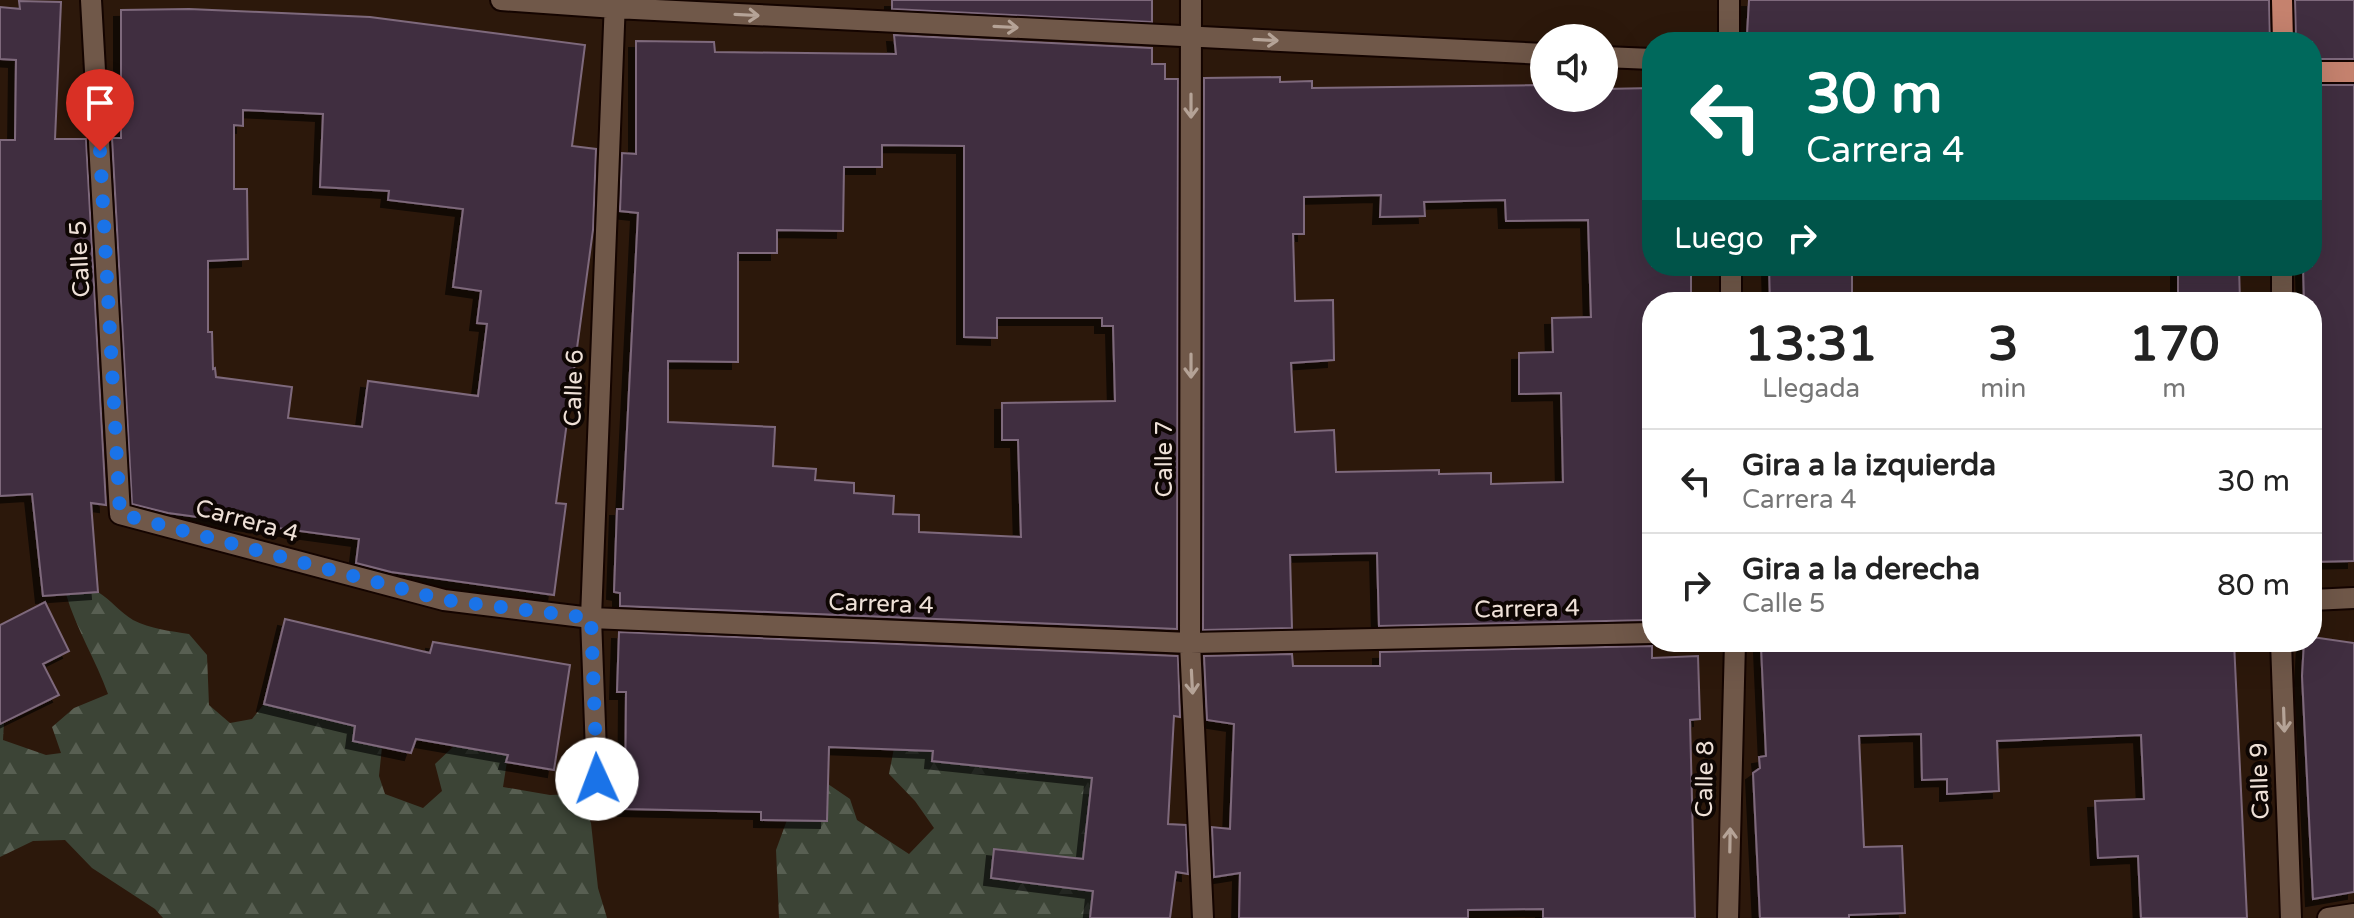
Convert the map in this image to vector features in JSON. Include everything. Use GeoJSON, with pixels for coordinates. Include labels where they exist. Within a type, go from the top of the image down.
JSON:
{"type":"FeatureCollection","features":[{"type":"Feature","properties":{"kind":"main road"},"geometry":{"type":"LineString","coordinates":[[2282,0],[2283,32]]}},
{"type":"Feature","properties":{"kind":"main road"},"geometry":{"type":"LineString","coordinates":[[2322,72],[2354,72]]}},
{"type":"Feature","properties":{"kind":"street","name":"Calle 5"},"geometry":{"type":"LineString","coordinates":[[91,0],[120,514]]}},
{"type":"Feature","properties":{"kind":"street"},"geometry":{"type":"LineString","coordinates":[[501,0],[1530,53]]}},
{"type":"Feature","properties":{"kind":"street","name":"Calle 7"},"geometry":{"type":"LineString","coordinates":[[1191,0],[1190,643],[1203,918]]}},
{"type":"Feature","properties":{"kind":"street"},"geometry":{"type":"LineString","coordinates":[[1729,0],[1729,32]]}},
{"type":"Feature","properties":{"kind":"street","name":"Calle 6"},"geometry":{"type":"LineString","coordinates":[[597,779],[591,618],[615,4]]}},
{"type":"Feature","properties":{"kind":"street"},"geometry":{"type":"LineString","coordinates":[[1618,58],[1642,59]]}},
{"type":"Feature","properties":{"kind":"street","name":"Carrera 4"},"geometry":{"type":"LineString","coordinates":[[120,514],[444,600],[591,618],[1190,643],[1642,633]]}},
{"type":"Feature","properties":{"kind":"street"},"geometry":{"type":"LineString","coordinates":[[2322,600],[2354,598]]}},
{"type":"Feature","properties":{"kind":"street","name":"Calle 8"},"geometry":{"type":"LineString","coordinates":[[1728,918],[1735,652]]}},
{"type":"Feature","properties":{"kind":"street","name":"Calle 9"},"geometry":{"type":"LineString","coordinates":[[2281,652],[2291,918]]}},
{"type":"Feature","properties":{"kind":"street"},"geometry":{"type":"LineString","coordinates":[[2328,918],[2354,914]]}},
{"type":"Feature","properties":{"kind":"green space"},"geometry":{"type":"Polygon","coordinates":[[[98,592],[140,623],[189,634],[207,655],[209,705],[230,723],[252,719],[264,704],[355,726],[353,741],[382,747],[379,776],[385,794],[423,808],[442,791],[435,764],[454,746],[508,755],[503,787],[550,795],[578,794],[591,823],[598,888],[607,918],[163,918],[155,909],[92,868],[65,840],[33,841],[0,857],[0,713],[4,722],[3,740],[46,755],[61,753],[52,727],[74,708],[108,694],[66,594],[98,592]]]}},
{"type":"Feature","properties":{"kind":"green space"},"geometry":{"type":"Polygon","coordinates":[[[934,739],[932,761],[1120,764],[1083,860],[1051,855],[1093,891],[1090,918],[779,918],[776,850],[787,820],[827,821],[828,784],[850,799],[857,820],[909,854],[934,828],[915,801],[889,774],[894,748],[934,739]]]}},
{"type":"Feature","properties":{"kind":"building"},"geometry":{"type":"Polygon","coordinates":[[[892,0],[1152,0],[1152,22],[892,9],[892,0]]]}},
{"type":"Feature","properties":{"kind":"building"},"geometry":{"type":"Polygon","coordinates":[[[1749,0],[2269,0],[2270,32],[1747,32],[1749,0]]]}},
{"type":"Feature","properties":{"kind":"building"},"geometry":{"type":"Polygon","coordinates":[[[2295,0],[2354,0],[2354,59],[2322,59],[2322,32],[2296,32],[2295,0]]]}},
{"type":"Feature","properties":{"kind":"building"},"geometry":{"type":"Polygon","coordinates":[[[19,1],[61,2],[55,139],[86,139],[106,505],[91,503],[98,592],[43,596],[32,494],[0,496],[0,140],[15,140],[16,60],[0,59],[0,7],[20,9],[19,1]]]}},
{"type":"Feature","properties":{"kind":"building"},"geometry":{"type":"Polygon","coordinates":[[[189,9],[370,17],[585,45],[572,146],[596,149],[593,230],[556,503],[566,504],[554,595],[391,572],[356,563],[359,539],[168,513],[132,504],[112,138],[121,138],[121,10],[189,9]],[[243,110],[243,126],[234,125],[234,189],[247,189],[248,259],[208,261],[208,332],[212,332],[216,377],[292,387],[288,418],[362,427],[368,381],[478,396],[487,324],[477,323],[481,291],[453,287],[463,209],[388,200],[389,191],[320,187],[323,114],[243,110]]]}},
{"type":"Feature","properties":{"kind":"building"},"geometry":{"type":"Polygon","coordinates":[[[894,35],[1152,48],[1152,64],[1165,64],[1165,79],[1178,79],[1177,629],[620,606],[620,593],[614,592],[617,509],[623,509],[638,213],[620,211],[622,153],[636,154],[636,41],[714,42],[715,52],[896,54],[894,35]],[[882,145],[882,167],[844,167],[843,231],[777,230],[777,253],[738,253],[738,362],[668,361],[668,422],[775,427],[773,466],[816,469],[815,480],[854,483],[854,493],[894,496],[893,514],[919,515],[919,532],[1021,537],[1018,440],[1002,440],[1002,403],[1115,401],[1113,326],[1102,326],[1102,318],[997,318],[997,338],[964,337],[964,146],[882,145]]]}},
{"type":"Feature","properties":{"kind":"building"},"geometry":{"type":"Polygon","coordinates":[[[1280,77],[1280,82],[1312,81],[1312,88],[1530,85],[1530,112],[1618,112],[1618,89],[1642,88],[1642,276],[1691,276],[1691,292],[1642,292],[1642,620],[1379,626],[1377,553],[1290,555],[1292,628],[1203,630],[1204,78],[1280,77]],[[1381,195],[1304,197],[1304,234],[1293,234],[1295,301],[1333,300],[1334,360],[1291,363],[1295,432],[1334,430],[1336,472],[1439,470],[1439,474],[1491,473],[1491,484],[1563,482],[1561,393],[1519,394],[1519,353],[1553,352],[1552,318],[1591,317],[1588,220],[1506,221],[1505,200],[1424,202],[1425,216],[1380,217],[1381,195]]]}},
{"type":"Feature","properties":{"kind":"building"},"geometry":{"type":"Polygon","coordinates":[[[2322,85],[2354,85],[2354,561],[2322,562],[2322,292],[2304,292],[2303,276],[2322,276],[2322,85]]]}},
{"type":"Feature","properties":{"kind":"building"},"geometry":{"type":"Polygon","coordinates":[[[1769,276],[1852,276],[1852,292],[1770,292],[1769,276]]]}},
{"type":"Feature","properties":{"kind":"building"},"geometry":{"type":"Polygon","coordinates":[[[2178,276],[2239,276],[2240,292],[2178,292],[2178,276]]]}},
{"type":"Feature","properties":{"kind":"building"},"geometry":{"type":"Polygon","coordinates":[[[45,602],[69,651],[43,664],[59,695],[0,724],[0,625],[45,602]]]}},
{"type":"Feature","properties":{"kind":"building"},"geometry":{"type":"Polygon","coordinates":[[[285,619],[430,653],[433,642],[570,665],[554,770],[506,762],[508,755],[416,739],[411,753],[353,741],[355,726],[264,704],[285,619]]]}},
{"type":"Feature","properties":{"kind":"building"},"geometry":{"type":"Polygon","coordinates":[[[619,632],[1178,656],[1180,717],[1174,716],[1168,824],[1186,825],[1188,874],[1176,872],[1170,918],[1090,918],[1093,891],[991,878],[994,849],[1083,859],[1092,778],[932,761],[933,751],[829,747],[827,821],[761,820],[761,812],[625,809],[626,692],[617,692],[619,632]]]}},
{"type":"Feature","properties":{"kind":"building"},"geometry":{"type":"Polygon","coordinates":[[[2322,638],[2354,643],[2354,892],[2313,899],[2303,652],[2322,652],[2322,638]]]}},
{"type":"Feature","properties":{"kind":"building"},"geometry":{"type":"Polygon","coordinates":[[[1642,646],[1642,652],[1652,652],[1652,658],[1698,656],[1700,719],[1690,720],[1695,918],[1543,918],[1543,909],[1468,910],[1468,918],[1239,918],[1240,873],[1214,877],[1212,827],[1230,829],[1234,724],[1207,720],[1204,656],[1292,654],[1293,666],[1380,666],[1380,652],[1642,646]]]}},
{"type":"Feature","properties":{"kind":"building"},"geometry":{"type":"Polygon","coordinates":[[[1761,652],[2234,652],[2247,918],[2141,918],[2138,856],[2098,858],[2095,801],[2144,799],[2141,735],[1997,741],[1999,791],[1947,794],[1947,779],[1922,780],[1921,734],[1859,736],[1864,847],[1902,846],[1905,913],[1849,915],[1849,918],[1760,918],[1753,773],[1760,768],[1759,757],[1766,756],[1761,652]]]}},
{"type":"Feature","properties":{"kind":"route"},"geometry":{"type":"LineString","coordinates":[[100,151],[120,514],[444,600],[591,618],[597,779]]}}]}
